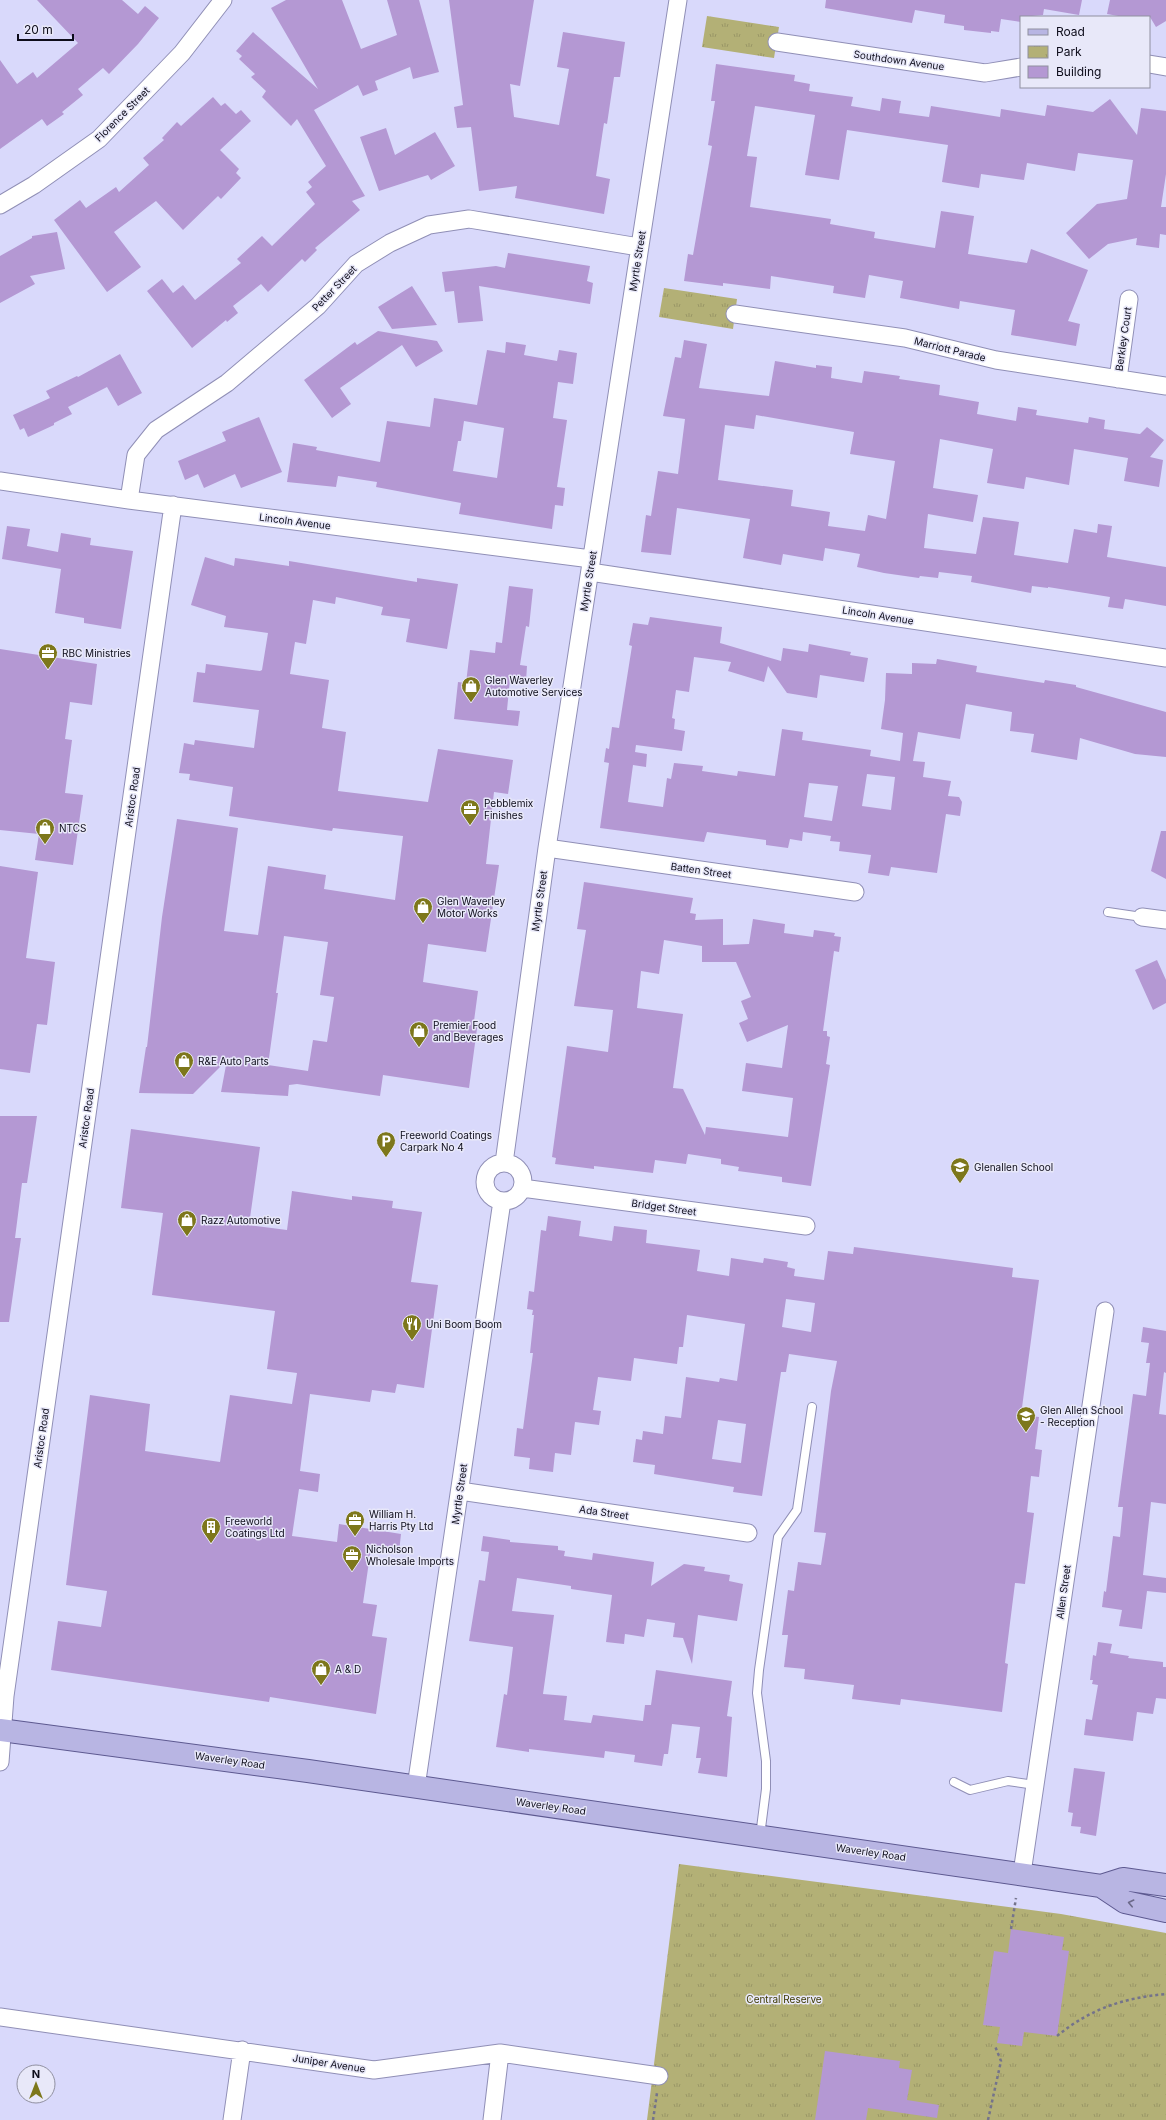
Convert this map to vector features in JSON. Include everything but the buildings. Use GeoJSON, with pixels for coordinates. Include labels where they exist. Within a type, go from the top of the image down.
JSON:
{"type":"FeatureCollection","features":[{"type":"Feature","properties":{"kind":"main road","name":"Waverley Road"},"geometry":{"type":"LineString","coordinates":[[1,1730],[1022,1873],[1101,1886],[1125,1902],[1166,1911]]}},
{"type":"Feature","properties":{"kind":"main road","name":"Waverley Road"},"geometry":{"type":"LineString","coordinates":[[1101,1886],[1123,1879],[1166,1885]]}},
{"type":"Feature","properties":{"kind":"street","name":"Florence Street"},"geometry":{"type":"LineString","coordinates":[[0,205],[34,185],[99,139],[182,53],[222,0]]}},
{"type":"Feature","properties":{"kind":"street","name":"Myrtle Street"},"geometry":{"type":"LineString","coordinates":[[504,1163],[547,848],[678,0]]}},
{"type":"Feature","properties":{"kind":"street","name":"Southdown Avenue"},"geometry":{"type":"LineString","coordinates":[[777,42],[985,73],[1020,67]]}},
{"type":"Feature","properties":{"kind":"street"},"geometry":{"type":"LineString","coordinates":[[1150,64],[1166,67]]}},
{"type":"Feature","properties":{"kind":"street","name":"Petter Street"},"geometry":{"type":"LineString","coordinates":[[129,500],[136,455],[156,430],[227,383],[318,306],[356,264],[390,243],[429,225],[469,219],[640,246]]}},
{"type":"Feature","properties":{"kind":"street","name":"Berkley Court"},"geometry":{"type":"LineString","coordinates":[[1118,379],[1128,299]]}},
{"type":"Feature","properties":{"kind":"street","name":"Marriott Parade"},"geometry":{"type":"LineString","coordinates":[[735,314],[905,338],[996,360],[1166,386]]}},
{"type":"Feature","properties":{"kind":"street","name":"Lincoln Avenue"},"geometry":{"type":"LineString","coordinates":[[0,481],[590,565],[1166,658]]}},
{"type":"Feature","properties":{"kind":"street","name":"Aristoc Road"},"geometry":{"type":"LineString","coordinates":[[0,1762],[1,1730],[173,506]]}},
{"type":"Feature","properties":{"kind":"street","name":"Batten Street"},"geometry":{"type":"LineString","coordinates":[[547,848],[856,892]]}},
{"type":"Feature","properties":{"kind":"street"},"geometry":{"type":"LineString","coordinates":[[1142,917],[1166,920]]}},
{"type":"Feature","properties":{"kind":"street"},"geometry":{"type":"LineString","coordinates":[[504,1163],[510,1164],[520,1173],[522,1188],[514,1198],[502,1201],[490,1196],[485,1188],[484,1181],[490,1169],[495,1165],[504,1163]]}},
{"type":"Feature","properties":{"kind":"street","name":"Bridget Street"},"geometry":{"type":"LineString","coordinates":[[522,1188],[806,1226]]}},
{"type":"Feature","properties":{"kind":"street","name":"Myrtle Street"},"geometry":{"type":"LineString","coordinates":[[416,1787],[502,1201]]}},
{"type":"Feature","properties":{"kind":"street","name":"Allen Street"},"geometry":{"type":"LineString","coordinates":[[1022,1873],[1105,1311]]}},
{"type":"Feature","properties":{"kind":"street","name":"Ada Street"},"geometry":{"type":"LineString","coordinates":[[460,1491],[748,1533]]}},
{"type":"Feature","properties":{"kind":"street","name":"Juniper Avenue"},"geometry":{"type":"LineString","coordinates":[[0,2017],[242,2050],[374,2070],[500,2054],[659,2076]]}},
{"type":"Feature","properties":{"kind":"street"},"geometry":{"type":"LineString","coordinates":[[232,2120],[242,2050]]}},
{"type":"Feature","properties":{"kind":"street"},"geometry":{"type":"LineString","coordinates":[[492,2120],[500,2054]]}},
{"type":"Feature","properties":{"kind":"lane"},"geometry":{"type":"LineString","coordinates":[[1108,912],[1142,917]]}},
{"type":"Feature","properties":{"kind":"lane"},"geometry":{"type":"LineString","coordinates":[[760,1837],[766,1789],[766,1761],[757,1694],[759,1670],[778,1536],[797,1510],[812,1407]]}},
{"type":"Feature","properties":{"kind":"lane"},"geometry":{"type":"LineString","coordinates":[[954,1782],[970,1790],[1008,1782],[1035,1785]]}},
{"type":"Feature","properties":{"kind":"path"},"geometry":{"type":"LineString","coordinates":[[1011,1929],[1016,1898]]}},
{"type":"Feature","properties":{"kind":"path"},"geometry":{"type":"LineString","coordinates":[[1057,2036],[1072,2023],[1102,2007],[1141,1996],[1166,1994]]}},
{"type":"Feature","properties":{"kind":"path"},"geometry":{"type":"LineString","coordinates":[[988,2120],[1001,2061],[995,2046]]}},
{"type":"Feature","properties":{"kind":"path"},"geometry":{"type":"LineString","coordinates":[[654,2120],[659,2076]]}},
{"type":"Feature","properties":{"kind":"green space"},"geometry":{"type":"Polygon","coordinates":[[[707,16],[779,27],[774,58],[702,47],[707,16]]]}},
{"type":"Feature","properties":{"kind":"green space"},"geometry":{"type":"Polygon","coordinates":[[[664,288],[737,299],[733,329],[659,317],[664,288]]]}},
{"type":"Feature","properties":{"kind":"green space","name":"Central Reserve"},"geometry":{"type":"Polygon","coordinates":[[[679,1864],[1061,1914],[1166,1933],[1166,2120],[647,2120],[679,1864]]]}},
{"type":"Feature","properties":{"kind":"place","name":"RBC Ministries"},"geometry":{"type":"Point","coordinates":[48,670]}},
{"type":"Feature","properties":{"kind":"place","name":"Glen Waverley Automotive Services"},"geometry":{"type":"Point","coordinates":[471,703]}},
{"type":"Feature","properties":{"kind":"place","name":"Pebblemix Finishes"},"geometry":{"type":"Point","coordinates":[470,826]}},
{"type":"Feature","properties":{"kind":"place","name":"NTCS"},"geometry":{"type":"Point","coordinates":[45,845]}},
{"type":"Feature","properties":{"kind":"place","name":"Glen Waverley Motor Works"},"geometry":{"type":"Point","coordinates":[423,924]}},
{"type":"Feature","properties":{"kind":"place","name":"Premier Food and Beverages"},"geometry":{"type":"Point","coordinates":[419,1048]}},
{"type":"Feature","properties":{"kind":"place","name":"R&E Auto Parts"},"geometry":{"type":"Point","coordinates":[184,1078]}},
{"type":"Feature","properties":{"kind":"place","name":"Freeworld Coatings Carpark No 4"},"geometry":{"type":"Point","coordinates":[386,1158]}},
{"type":"Feature","properties":{"kind":"place","name":"Glenallen School"},"geometry":{"type":"Point","coordinates":[960,1184]}},
{"type":"Feature","properties":{"kind":"place","name":"Razz Automotive"},"geometry":{"type":"Point","coordinates":[187,1237]}},
{"type":"Feature","properties":{"kind":"place","name":"Uni Boom Boom"},"geometry":{"type":"Point","coordinates":[412,1341]}},
{"type":"Feature","properties":{"kind":"place","name":"Glen Allen School - Reception"},"geometry":{"type":"Point","coordinates":[1026,1433]}},
{"type":"Feature","properties":{"kind":"place","name":"William H. Harris Pty Ltd"},"geometry":{"type":"Point","coordinates":[355,1537]}},
{"type":"Feature","properties":{"kind":"place","name":"Freeworld Coatings Ltd"},"geometry":{"type":"Point","coordinates":[211,1544]}},
{"type":"Feature","properties":{"kind":"place","name":"Nicholson Wholesale Imports"},"geometry":{"type":"Point","coordinates":[352,1572]}},
{"type":"Feature","properties":{"kind":"place","name":"A & D"},"geometry":{"type":"Point","coordinates":[321,1686]}}]}
